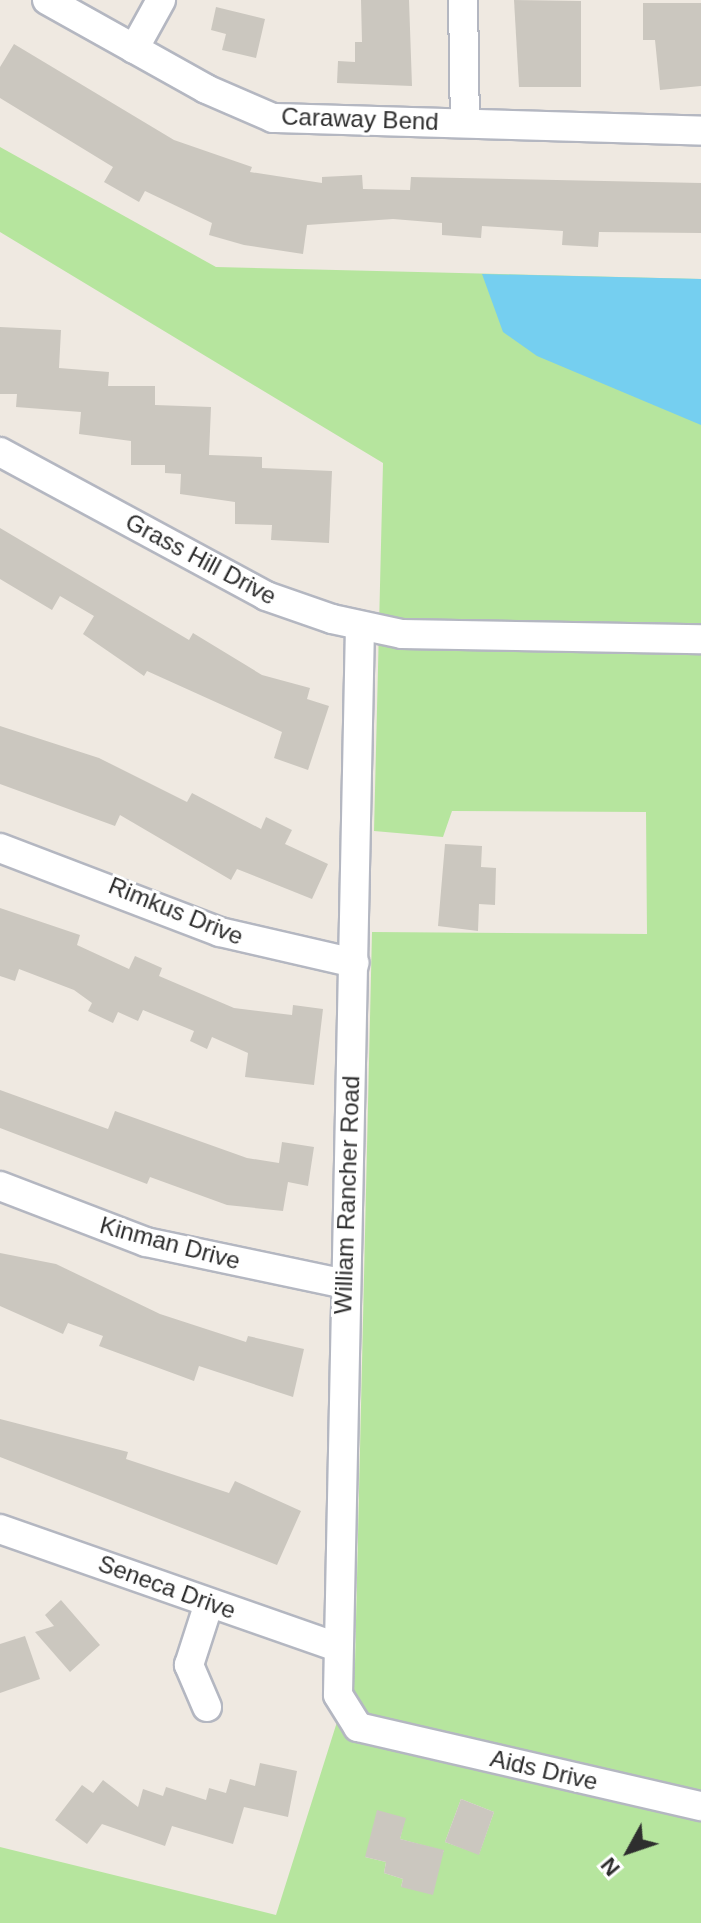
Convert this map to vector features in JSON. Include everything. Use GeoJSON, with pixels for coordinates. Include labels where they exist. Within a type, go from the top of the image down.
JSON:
{"type":"FeatureCollection","features":[{"type":"Feature","properties":{"kind":"street","name":"Caraway Bend"},"geometry":{"type":"LineString","coordinates":[[47,0],[134,49],[273,118],[701,131]]}},
{"type":"Feature","properties":{"kind":"street"},"geometry":{"type":"LineString","coordinates":[[134,49],[161,0]]}},
{"type":"Feature","properties":{"kind":"street"},"geometry":{"type":"LineString","coordinates":[[463,0],[465,122]]}},
{"type":"Feature","properties":{"kind":"street","name":"Grass Hill Drive"},"geometry":{"type":"LineString","coordinates":[[0,452],[266,596],[360,626],[402,634],[701,639]]}},
{"type":"Feature","properties":{"kind":"street","name":"William Rancher Road"},"geometry":{"type":"LineString","coordinates":[[360,626],[354,963],[334,1646],[346,1714],[358,1727],[388,1734]]}},
{"type":"Feature","properties":{"kind":"street","name":"Rimkus Drive"},"geometry":{"type":"LineString","coordinates":[[0,848],[220,932],[354,963]]}},
{"type":"Feature","properties":{"kind":"street","name":"Kinman Drive"},"geometry":{"type":"LineString","coordinates":[[0,1186],[146,1242],[345,1284]]}},
{"type":"Feature","properties":{"kind":"street","name":"Seneca Drive"},"geometry":{"type":"LineString","coordinates":[[0,1529],[334,1646]]}},
{"type":"Feature","properties":{"kind":"street"},"geometry":{"type":"LineString","coordinates":[[207,1707],[189,1665],[209,1603]]}},
{"type":"Feature","properties":{"kind":"street","name":"Aids Drive"},"geometry":{"type":"LineString","coordinates":[[388,1734],[701,1806]]}},
{"type":"Feature","properties":{"kind":"green space"},"geometry":{"type":"Polygon","coordinates":[[[0,147],[216,267],[701,279],[701,1923],[0,1923],[0,1847],[276,1915],[355,1665],[372,932],[647,934],[646,812],[452,811],[443,837],[374,831],[383,463],[0,232],[0,147]],[[461,1799],[445,1842],[479,1854],[494,1812],[461,1799]],[[405,1818],[365,1857],[386,1862],[384,1873],[403,1879],[401,1887],[444,1851],[400,1839],[405,1818]]]}},
{"type":"Feature","properties":{"kind":"water"},"geometry":{"type":"Polygon","coordinates":[[[482,274],[701,279],[701,425],[537,356],[503,332],[482,274]]]}},
{"type":"Feature","properties":{"kind":"building"},"geometry":{"type":"Polygon","coordinates":[[[361,0],[409,0],[412,86],[337,83],[338,61],[355,62],[355,42],[362,42],[361,0]]]}},
{"type":"Feature","properties":{"kind":"building"},"geometry":{"type":"Polygon","coordinates":[[[514,0],[581,1],[581,87],[519,87],[514,0]]]}},
{"type":"Feature","properties":{"kind":"building"},"geometry":{"type":"Polygon","coordinates":[[[643,3],[701,3],[701,86],[660,90],[655,40],[643,40],[643,3]]]}},
{"type":"Feature","properties":{"kind":"building"},"geometry":{"type":"Polygon","coordinates":[[[216,7],[265,19],[256,58],[222,50],[226,34],[211,30],[216,7]]]}},
{"type":"Feature","properties":{"kind":"building"},"geometry":{"type":"Polygon","coordinates":[[[14,44],[174,140],[252,167],[250,172],[322,183],[322,177],[362,175],[363,189],[410,190],[411,177],[701,183],[701,233],[599,232],[598,247],[562,245],[563,231],[482,226],[481,238],[442,235],[442,223],[393,219],[307,225],[303,254],[244,245],[209,235],[212,223],[145,191],[139,202],[104,182],[113,167],[0,98],[0,67],[14,44]]]}},
{"type":"Feature","properties":{"kind":"building"},"geometry":{"type":"Polygon","coordinates":[[[0,327],[61,330],[59,368],[109,372],[108,386],[155,386],[155,405],[211,407],[209,455],[262,457],[262,468],[332,471],[329,543],[271,540],[272,525],[235,524],[235,502],[180,494],[181,474],[165,473],[165,465],[131,465],[131,441],[79,434],[81,412],[16,407],[17,394],[0,394],[0,327]]]}},
{"type":"Feature","properties":{"kind":"building"},"geometry":{"type":"Polygon","coordinates":[[[0,528],[189,640],[193,633],[262,675],[310,688],[307,699],[329,706],[308,770],[274,758],[282,732],[147,671],[144,676],[83,634],[94,616],[60,596],[52,610],[0,579],[0,528]]]}},
{"type":"Feature","properties":{"kind":"building"},"geometry":{"type":"Polygon","coordinates":[[[0,726],[99,758],[187,802],[192,793],[261,829],[266,817],[292,830],[285,844],[328,864],[312,899],[237,869],[231,880],[120,815],[115,826],[0,784],[0,726]]]}},
{"type":"Feature","properties":{"kind":"building"},"geometry":{"type":"Polygon","coordinates":[[[445,844],[482,846],[481,867],[496,868],[495,905],[479,904],[478,931],[438,926],[445,844]]]}},
{"type":"Feature","properties":{"kind":"building"},"geometry":{"type":"Polygon","coordinates":[[[0,908],[80,935],[77,945],[129,969],[135,956],[162,968],[159,976],[234,1008],[292,1015],[293,1005],[323,1009],[314,1085],[245,1077],[248,1053],[212,1037],[207,1049],[190,1041],[194,1031],[143,1010],[138,1021],[118,1012],[113,1023],[88,1011],[92,1003],[74,990],[19,969],[15,981],[0,976],[0,908]]]}},
{"type":"Feature","properties":{"kind":"building"},"geometry":{"type":"Polygon","coordinates":[[[0,1090],[108,1129],[115,1111],[247,1158],[279,1163],[282,1142],[314,1147],[308,1186],[288,1182],[283,1211],[227,1205],[150,1177],[147,1184],[0,1128],[0,1090]]]}},
{"type":"Feature","properties":{"kind":"building"},"geometry":{"type":"Polygon","coordinates":[[[0,1253],[56,1264],[160,1314],[246,1342],[248,1336],[304,1349],[293,1397],[199,1366],[194,1381],[99,1346],[103,1336],[68,1323],[63,1334],[0,1306],[0,1253]]]}},
{"type":"Feature","properties":{"kind":"building"},"geometry":{"type":"Polygon","coordinates":[[[0,1419],[128,1452],[126,1459],[229,1493],[235,1481],[301,1511],[277,1565],[0,1457],[0,1419]]]}},
{"type":"Feature","properties":{"kind":"building"},"geometry":{"type":"Polygon","coordinates":[[[61,1600],[100,1645],[70,1672],[35,1632],[54,1626],[45,1615],[61,1600]]]}},
{"type":"Feature","properties":{"kind":"building"},"geometry":{"type":"Polygon","coordinates":[[[25,1636],[40,1679],[0,1693],[0,1644],[25,1636]]]}},
{"type":"Feature","properties":{"kind":"building"},"geometry":{"type":"Polygon","coordinates":[[[260,1763],[297,1771],[288,1817],[244,1807],[233,1844],[172,1826],[165,1846],[102,1824],[87,1844],[55,1820],[82,1785],[93,1793],[103,1780],[138,1807],[143,1789],[163,1796],[166,1787],[206,1800],[209,1788],[226,1793],[230,1779],[255,1786],[260,1763]]]}},
{"type":"Feature","properties":{"kind":"building"},"geometry":{"type":"Polygon","coordinates":[[[461,1799],[494,1812],[479,1855],[445,1842],[461,1799]]]}},
{"type":"Feature","properties":{"kind":"building"},"geometry":{"type":"Polygon","coordinates":[[[377,1810],[406,1818],[400,1839],[444,1850],[433,1895],[401,1887],[403,1879],[384,1873],[386,1862],[365,1857],[377,1810]]]}}]}
